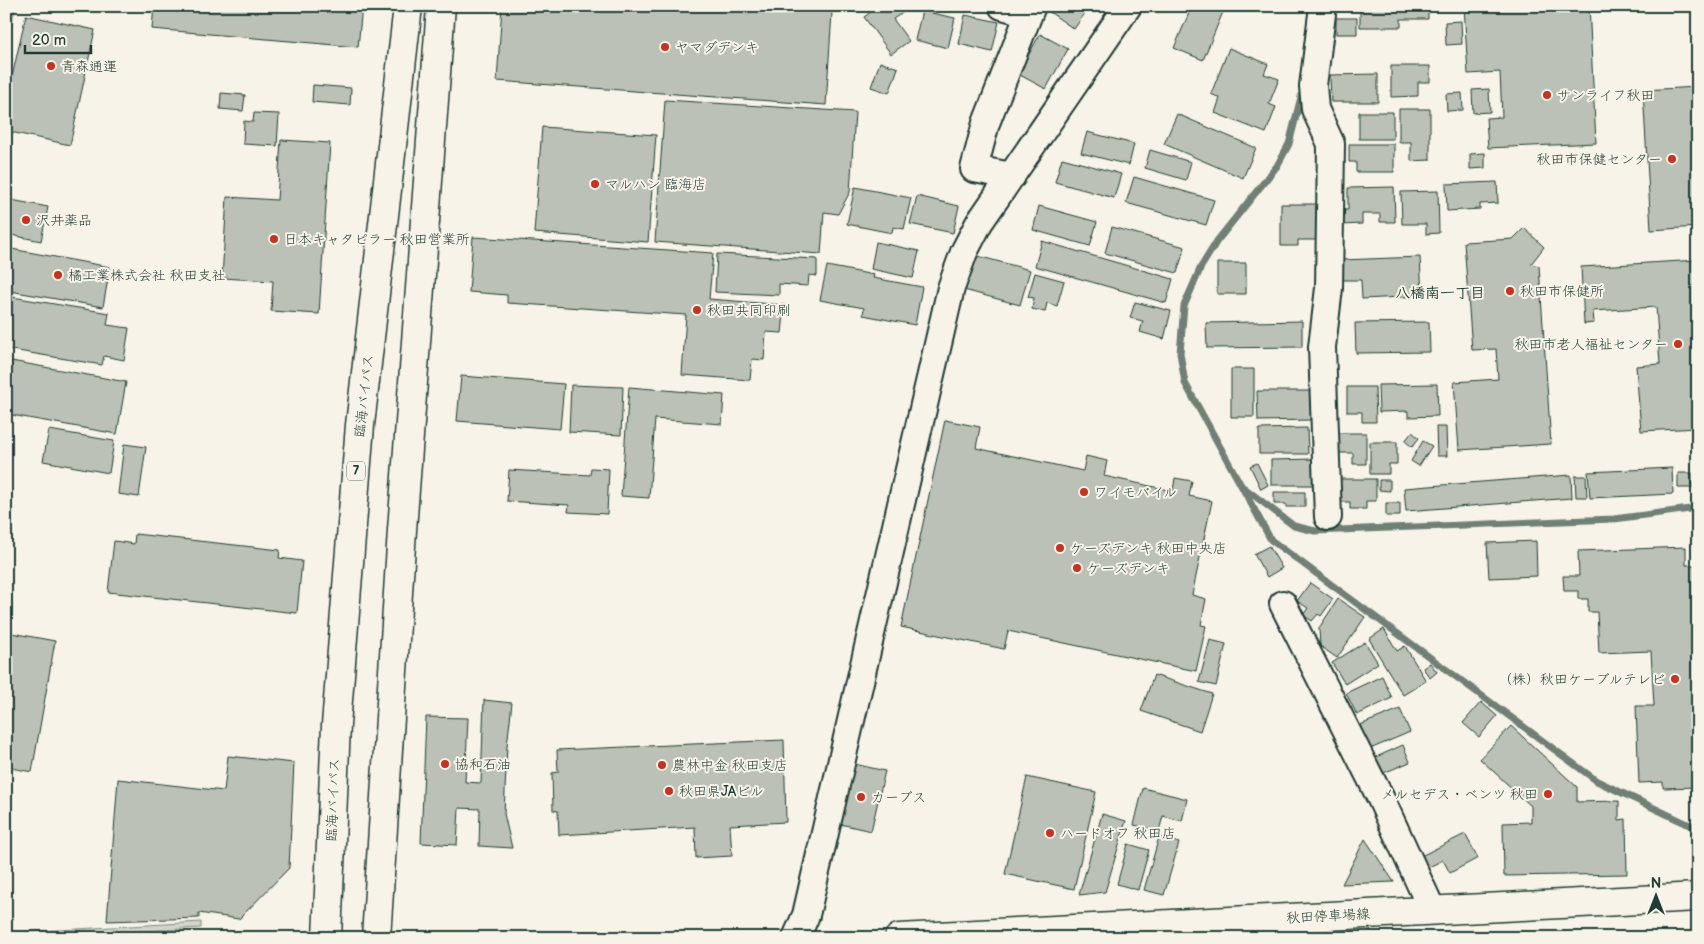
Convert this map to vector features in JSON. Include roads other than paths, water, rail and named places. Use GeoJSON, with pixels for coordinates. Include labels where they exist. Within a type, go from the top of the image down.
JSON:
{"type":"FeatureCollection","features":[{"type":"Feature","properties":{"kind":"main road","name":"臨海バイパス"},"geometry":{"type":"LineString","coordinates":[[327,938],[336,726],[360,426],[408,6]]}},
{"type":"Feature","properties":{"kind":"main road"},"geometry":{"type":"LineString","coordinates":[[376,938],[402,530],[442,6]]}},
{"type":"Feature","properties":{"kind":"main road","name":"秋田停車場線"},"geometry":{"type":"LineString","coordinates":[[899,938],[1698,897]]}},
{"type":"Feature","properties":{"kind":"street"},"geometry":{"type":"LineString","coordinates":[[1002,6],[1030,9],[986,123],[974,169],[1012,176]]}},
{"type":"Feature","properties":{"kind":"street"},"geometry":{"type":"LineString","coordinates":[[796,938],[804,923],[815,877],[951,288],[964,252],[980,223],[1128,6]]}},
{"type":"Feature","properties":{"kind":"street"},"geometry":{"type":"LineString","coordinates":[[1323,6],[1313,86],[1315,109],[1330,144],[1329,288],[1322,346],[1328,517]]}},
{"type":"Feature","properties":{"kind":"street"},"geometry":{"type":"LineString","coordinates":[[1283,604],[1381,799],[1432,910]]}},
{"type":"Feature","properties":{"kind":"waterway"},"geometry":{"type":"LineString","coordinates":[[1303,89],[1289,144],[1277,166],[1217,241],[1201,267],[1184,306],[1180,353],[1185,383],[1271,540],[1597,781],[1698,829]]}},
{"type":"Feature","properties":{"kind":"waterway"},"geometry":{"type":"LineString","coordinates":[[1243,487],[1294,526],[1315,531],[1614,519],[1698,508]]}},
{"type":"Feature","properties":{"kind":"place","name":"ヤマダデンキ"},"geometry":{"type":"Point","coordinates":[665,47]}},
{"type":"Feature","properties":{"kind":"place","name":"青森通運"},"geometry":{"type":"Point","coordinates":[51,66]}},
{"type":"Feature","properties":{"kind":"place","name":"サンライフ秋田"},"geometry":{"type":"Point","coordinates":[1547,95]}},
{"type":"Feature","properties":{"kind":"place","name":"秋田市保健センター"},"geometry":{"type":"Point","coordinates":[1672,159]}},
{"type":"Feature","properties":{"kind":"place","name":"マルハン 臨海店"},"geometry":{"type":"Point","coordinates":[595,184]}},
{"type":"Feature","properties":{"kind":"place","name":"沢井薬品"},"geometry":{"type":"Point","coordinates":[26,220]}},
{"type":"Feature","properties":{"kind":"place","name":"日本キャタピラー 秋田営業所"},"geometry":{"type":"Point","coordinates":[274,239]}},
{"type":"Feature","properties":{"kind":"place","name":"橘工業株式会社 秋田支社"},"geometry":{"type":"Point","coordinates":[58,275]}},
{"type":"Feature","properties":{"kind":"place","name":"秋田市保健所"},"geometry":{"type":"Point","coordinates":[1510,291]}},
{"type":"Feature","properties":{"kind":"place","name":"秋田共同印刷"},"geometry":{"type":"Point","coordinates":[697,310]}},
{"type":"Feature","properties":{"kind":"place","name":"秋田市老人福祉センター"},"geometry":{"type":"Point","coordinates":[1678,344]}},
{"type":"Feature","properties":{"kind":"place","name":"ワイモバイル"},"geometry":{"type":"Point","coordinates":[1084,492]}},
{"type":"Feature","properties":{"kind":"place","name":"ケーズデンキ 秋田中央店"},"geometry":{"type":"Point","coordinates":[1060,548]}},
{"type":"Feature","properties":{"kind":"place","name":"ケーズデンキ"},"geometry":{"type":"Point","coordinates":[1077,568]}},
{"type":"Feature","properties":{"kind":"place","name":"（株）秋田ケーブルテレビ"},"geometry":{"type":"Point","coordinates":[1675,679]}},
{"type":"Feature","properties":{"kind":"place","name":"協和石油"},"geometry":{"type":"Point","coordinates":[445,764]}},
{"type":"Feature","properties":{"kind":"place","name":"農林中金 秋田支店"},"geometry":{"type":"Point","coordinates":[662,765]}},
{"type":"Feature","properties":{"kind":"place","name":"秋田県JAビル"},"geometry":{"type":"Point","coordinates":[669,791]}},
{"type":"Feature","properties":{"kind":"place","name":"メルセデス・ベンツ 秋田"},"geometry":{"type":"Point","coordinates":[1548,794]}},
{"type":"Feature","properties":{"kind":"place","name":"カーブス"},"geometry":{"type":"Point","coordinates":[861,797]}},
{"type":"Feature","properties":{"kind":"place","name":"ハードオフ 秋田店"},"geometry":{"type":"Point","coordinates":[1050,833]}},
{"type":"Feature","properties":{"kind":"district","name":"八橋南一丁目"},"geometry":{"type":"Point","coordinates":[1440,293]}}]}
